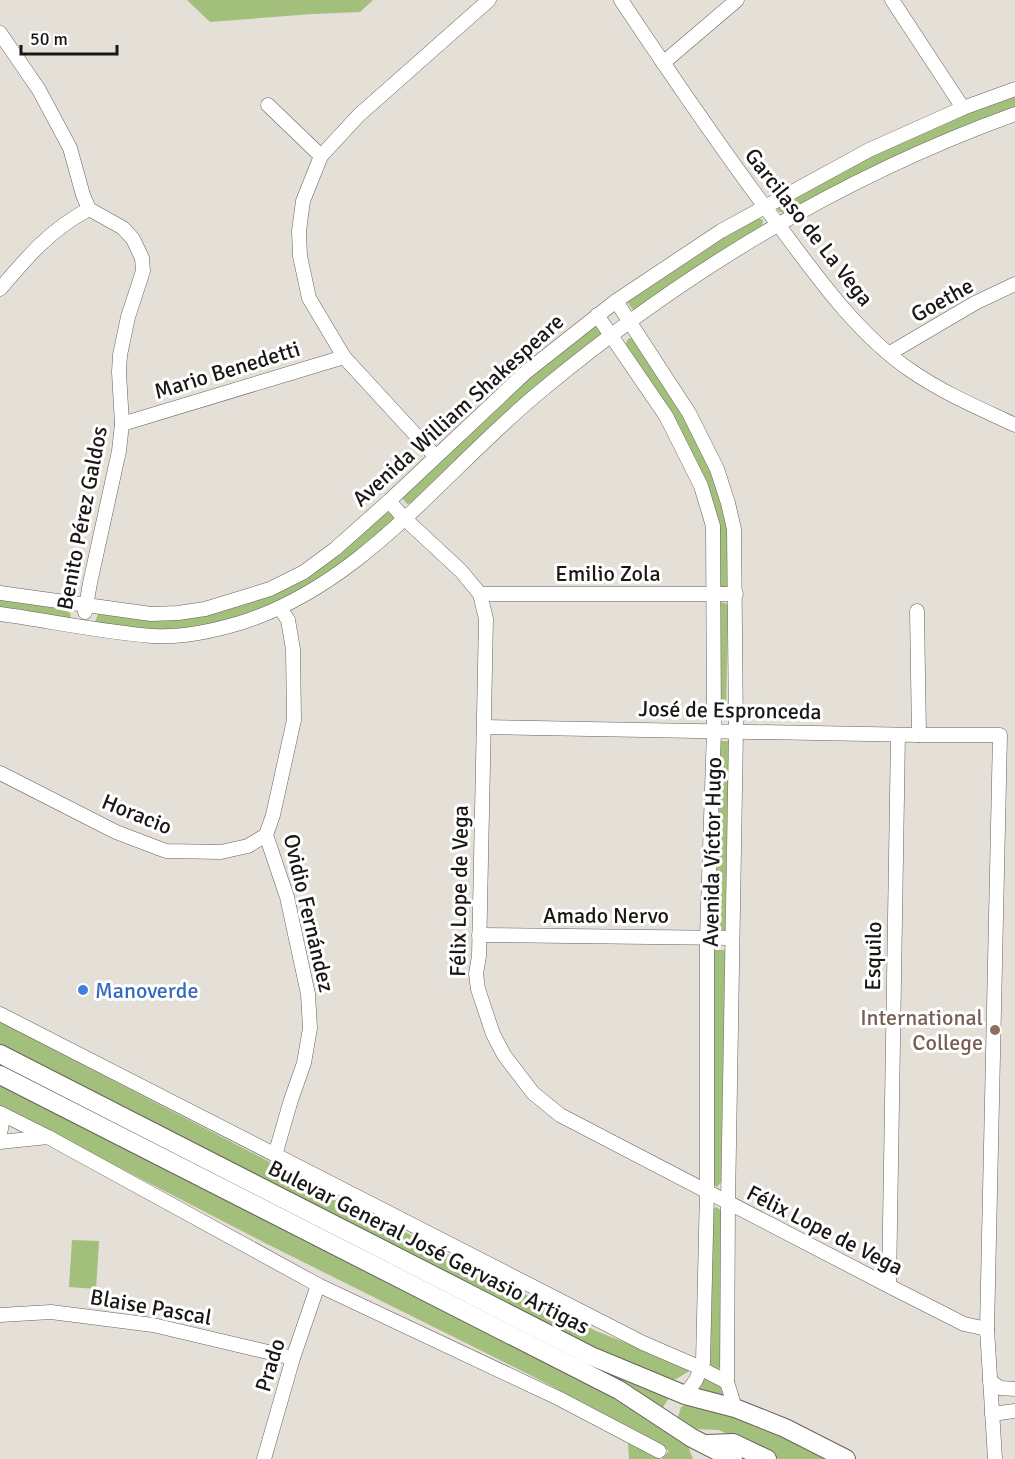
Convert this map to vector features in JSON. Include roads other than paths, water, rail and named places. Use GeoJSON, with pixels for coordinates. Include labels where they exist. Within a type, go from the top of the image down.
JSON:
{"type":"FeatureCollection","features":[{"type":"Feature","properties":{"kind":"main road","name":"Bulevar General José Gervasio Artigas"},"geometry":{"type":"LineString","coordinates":[[0,1054],[591,1356],[684,1395],[735,1408],[785,1428],[846,1459]]}},
{"type":"Feature","properties":{"kind":"main road","name":"Bulevar General José Gervasio Artigas"},"geometry":{"type":"LineString","coordinates":[[0,1075],[358,1259],[610,1385],[669,1422],[700,1447],[733,1459]]}},
{"type":"Feature","properties":{"kind":"main road"},"geometry":{"type":"LineString","coordinates":[[669,1422],[671,1408],[684,1395]]}},
{"type":"Feature","properties":{"kind":"main road"},"geometry":{"type":"LineString","coordinates":[[700,1447],[733,1443],[767,1459]]}},
{"type":"Feature","properties":{"kind":"street"},"geometry":{"type":"LineString","coordinates":[[435,456],[344,357],[309,298],[300,255],[299,231],[303,201],[321,156],[359,115],[489,0]]}},
{"type":"Feature","properties":{"kind":"street","name":"Garcilaso de La Vega"},"geometry":{"type":"LineString","coordinates":[[621,0],[764,207],[810,268],[862,328],[909,370],[960,400],[1015,425]]}},
{"type":"Feature","properties":{"kind":"street"},"geometry":{"type":"LineString","coordinates":[[663,63],[736,0]]}},
{"type":"Feature","properties":{"kind":"street"},"geometry":{"type":"LineString","coordinates":[[892,0],[963,108]]}},
{"type":"Feature","properties":{"kind":"street"},"geometry":{"type":"LineString","coordinates":[[0,289],[49,235],[67,221],[89,209],[70,148],[39,90],[1,38]]}},
{"type":"Feature","properties":{"kind":"street","name":"Avenida William Shakespeare"},"geometry":{"type":"LineString","coordinates":[[0,593],[35,596],[87,606],[151,614],[178,613],[204,609],[261,592],[304,572],[335,549],[389,501],[526,372],[616,301],[721,231],[869,150],[963,108],[1015,89]]}},
{"type":"Feature","properties":{"kind":"street"},"geometry":{"type":"LineString","coordinates":[[268,105],[321,156]]}},
{"type":"Feature","properties":{"kind":"street","name":"Avenida William Shakespeare"},"geometry":{"type":"LineString","coordinates":[[0,614],[154,636],[205,632],[280,608],[315,590],[348,568],[500,426],[609,335],[677,286],[778,225],[881,168],[972,129],[1015,114]]}},
{"type":"Feature","properties":{"kind":"street","name":"Benito Pérez Galdos"},"geometry":{"type":"LineString","coordinates":[[83,626],[119,451],[122,424],[120,355],[128,317],[142,271],[142,258],[134,239],[123,228],[89,209]]}},
{"type":"Feature","properties":{"kind":"street","name":"Goethe"},"geometry":{"type":"LineString","coordinates":[[890,353],[975,303],[1015,284]]}},
{"type":"Feature","properties":{"kind":"street","name":"Avenida Víctor Hugo"},"geometry":{"type":"LineString","coordinates":[[616,301],[689,412],[717,469],[734,529],[736,732],[731,938],[727,1382],[735,1408]]}},
{"type":"Feature","properties":{"kind":"street","name":"Avenida Víctor Hugo"},"geometry":{"type":"LineString","coordinates":[[597,315],[666,416],[701,486],[713,526],[714,731],[707,937],[707,1190],[703,1362],[690,1389],[684,1395]]}},
{"type":"Feature","properties":{"kind":"street","name":"Mario Benedetti"},"geometry":{"type":"LineString","coordinates":[[122,424],[344,357]]}},
{"type":"Feature","properties":{"kind":"street","name":"Félix Lope de Vega"},"geometry":{"type":"LineString","coordinates":[[389,501],[461,571],[480,594],[486,619],[479,935],[476,974],[484,1010],[504,1055],[533,1093],[560,1115],[889,1286],[981,1328]]}},
{"type":"Feature","properties":{"kind":"street","name":"Emilio Zola"},"geometry":{"type":"LineString","coordinates":[[480,594],[736,594]]}},
{"type":"Feature","properties":{"kind":"street","name":"Ovidio Fernández"},"geometry":{"type":"LineString","coordinates":[[275,1155],[304,1063],[310,1028],[308,994],[287,897],[266,835],[276,803],[294,720],[293,649],[288,620],[280,608]]}},
{"type":"Feature","properties":{"kind":"street"},"geometry":{"type":"LineString","coordinates":[[917,611],[919,735]]}},
{"type":"Feature","properties":{"kind":"street","name":"José de Espronceda"},"geometry":{"type":"LineString","coordinates":[[484,727],[1000,735],[981,1328]]}},
{"type":"Feature","properties":{"kind":"street","name":"Esquilo"},"geometry":{"type":"LineString","coordinates":[[889,1286],[898,735]]}},
{"type":"Feature","properties":{"kind":"street","name":"Horacio"},"geometry":{"type":"LineString","coordinates":[[0,772],[116,832],[166,851],[221,852],[248,846],[266,835]]}},
{"type":"Feature","properties":{"kind":"street","name":"Amado Nervo"},"geometry":{"type":"LineString","coordinates":[[479,935],[731,938]]}},
{"type":"Feature","properties":{"kind":"street","name":"Bulevar General José Gervasio Artigas"},"geometry":{"type":"LineString","coordinates":[[0,1014],[643,1343],[727,1382]]}},
{"type":"Feature","properties":{"kind":"street"},"geometry":{"type":"LineString","coordinates":[[0,1115],[2,1123],[0,1134]]}},
{"type":"Feature","properties":{"kind":"street"},"geometry":{"type":"LineString","coordinates":[[0,1115],[48,1137],[318,1285],[558,1398],[659,1451]]}},
{"type":"Feature","properties":{"kind":"street"},"geometry":{"type":"LineString","coordinates":[[0,1142],[48,1137]]}},
{"type":"Feature","properties":{"kind":"street","name":"Prado"},"geometry":{"type":"LineString","coordinates":[[264,1459],[293,1358],[318,1285]]}},
{"type":"Feature","properties":{"kind":"street","name":"Blaise Pascal"},"geometry":{"type":"LineString","coordinates":[[0,1316],[51,1312],[153,1324],[293,1358]]}},
{"type":"Feature","properties":{"kind":"street"},"geometry":{"type":"LineString","coordinates":[[981,1328],[990,1381],[995,1459]]}},
{"type":"Feature","properties":{"kind":"street"},"geometry":{"type":"LineString","coordinates":[[990,1381],[1000,1388],[1015,1389]]}},
{"type":"Feature","properties":{"kind":"street"},"geometry":{"type":"LineString","coordinates":[[992,1414],[1015,1411]]}},
{"type":"Feature","properties":{"kind":"place","name":"Manoverde"},"geometry":{"type":"Point","coordinates":[83,990]}},
{"type":"Feature","properties":{"kind":"place","name":"International College"},"geometry":{"type":"Point","coordinates":[995,1030]}}]}
